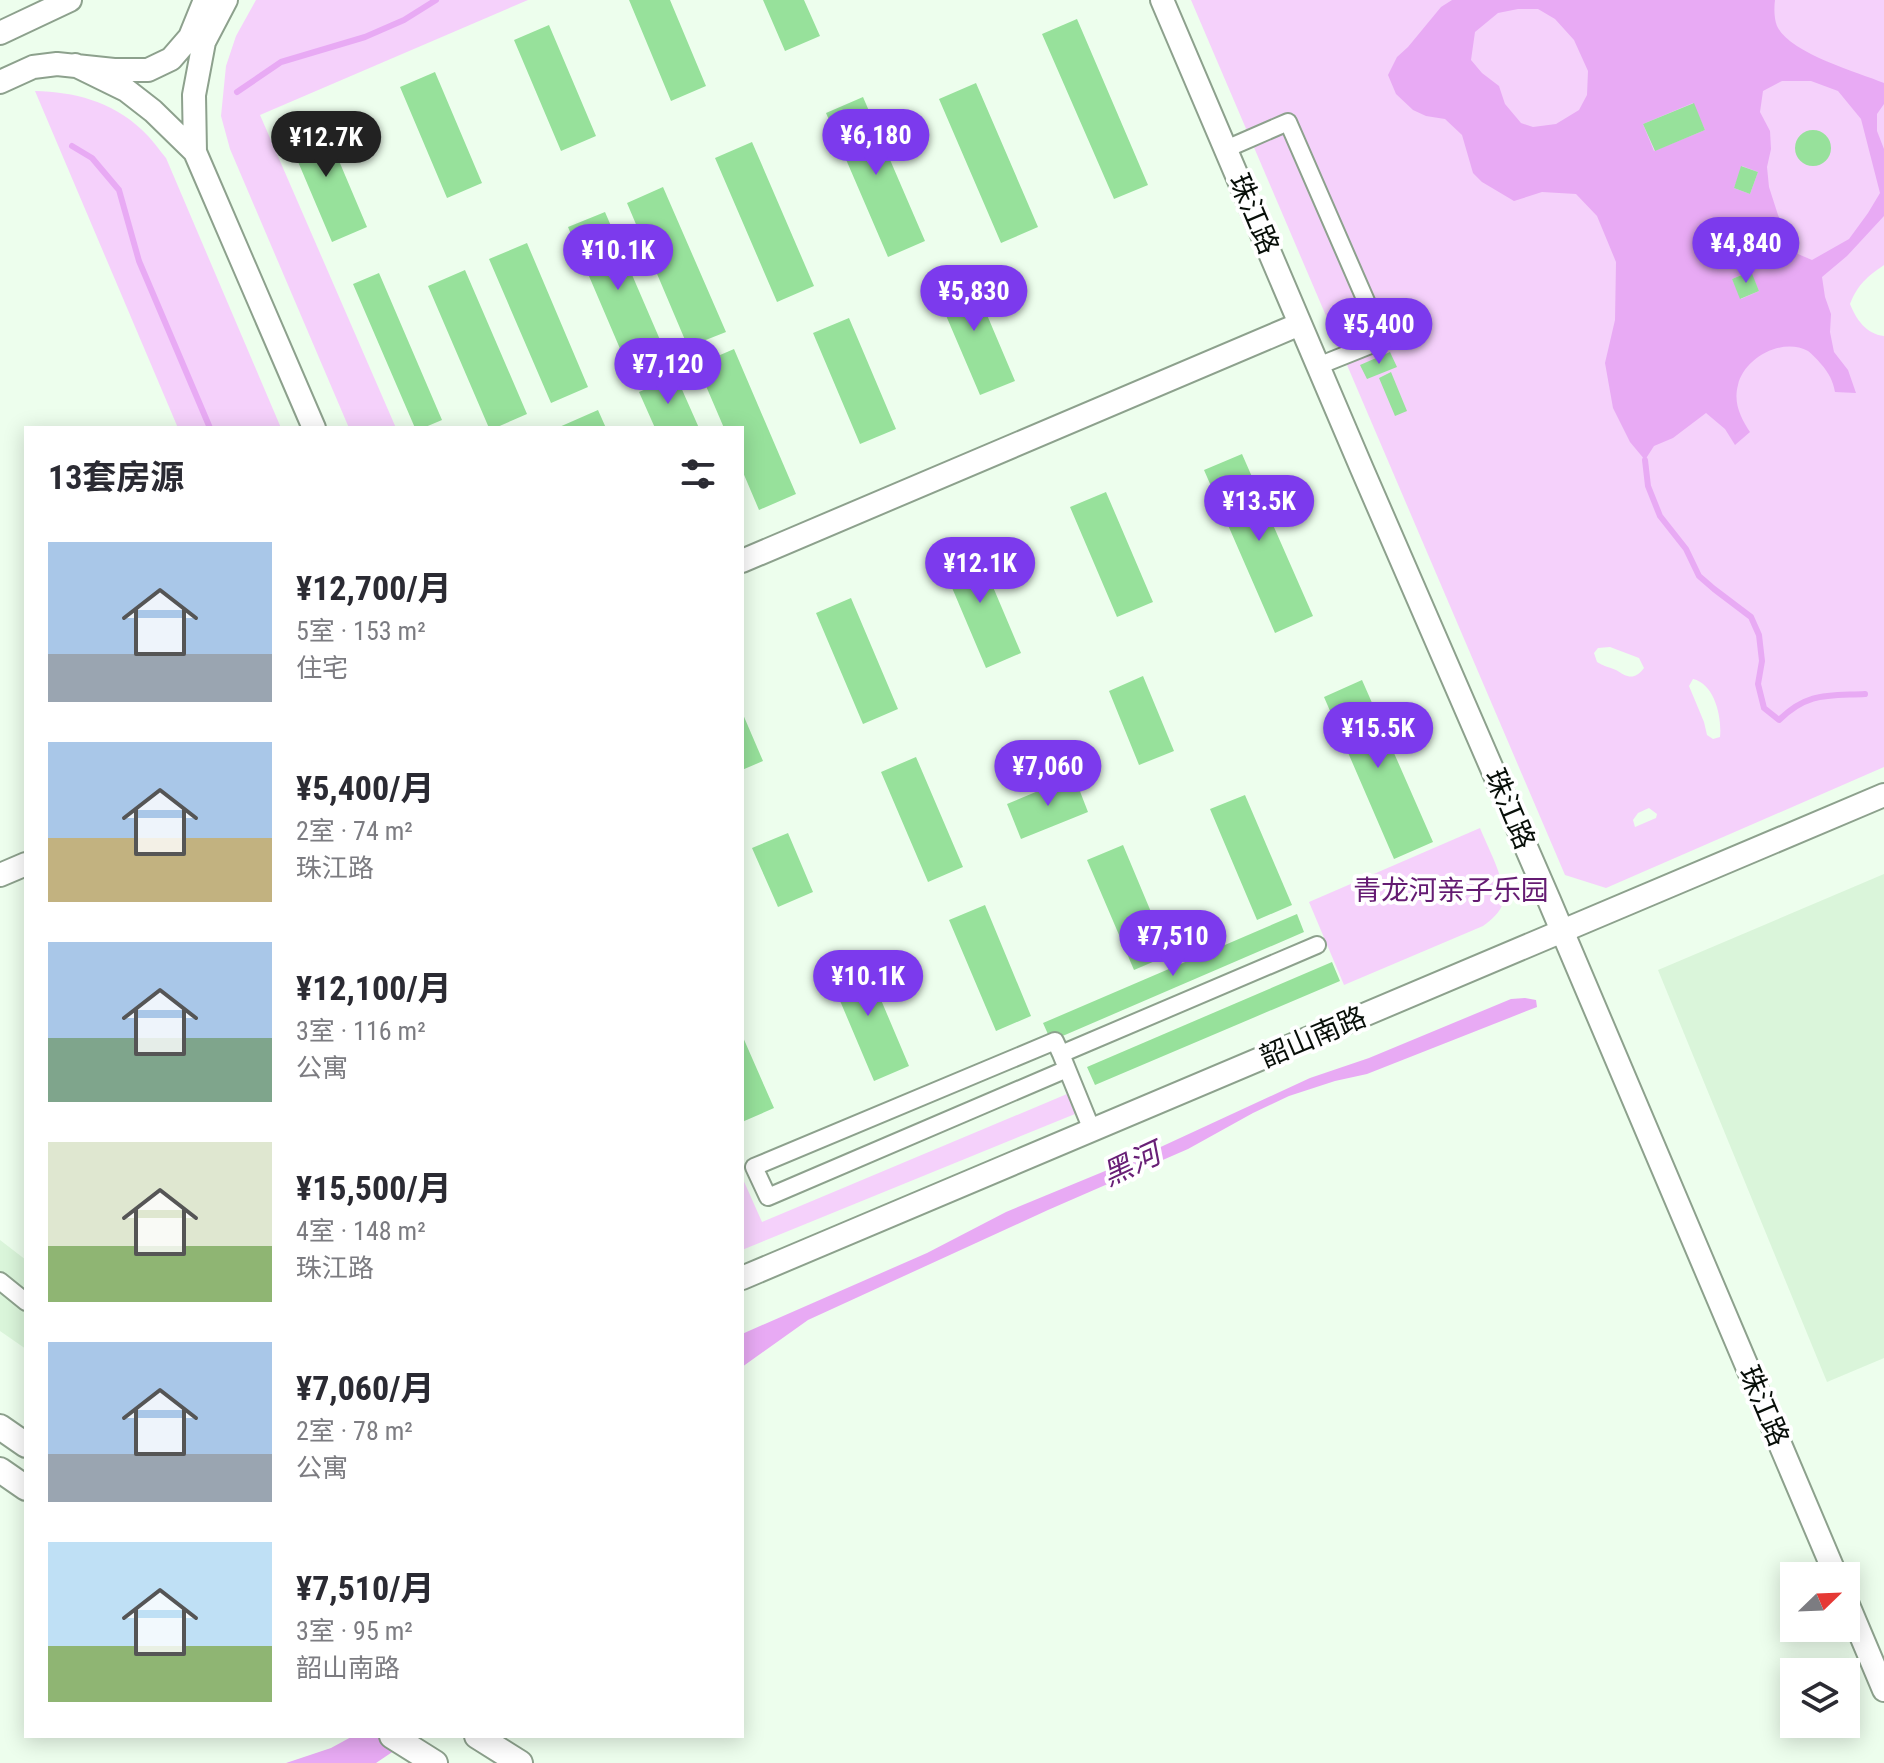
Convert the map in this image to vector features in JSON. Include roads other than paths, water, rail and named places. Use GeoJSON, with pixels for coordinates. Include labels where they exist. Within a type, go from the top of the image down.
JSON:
{"type":"FeatureCollection","features":[{"type":"Feature","properties":{"kind":"main road"},"geometry":{"type":"LineString","coordinates":[[0,1427],[24,1444]]}},
{"type":"Feature","properties":{"kind":"main road"},"geometry":{"type":"LineString","coordinates":[[0,1470],[24,1487]]}},
{"type":"Feature","properties":{"kind":"main road"},"geometry":{"type":"LineString","coordinates":[[395,1738],[435,1763]]}},
{"type":"Feature","properties":{"kind":"main road"},"geometry":{"type":"LineString","coordinates":[[480,1738],[513,1759]]}},
{"type":"Feature","properties":{"kind":"street"},"geometry":{"type":"LineString","coordinates":[[0,33],[70,0]]}},
{"type":"Feature","properties":{"kind":"street"},"geometry":{"type":"LineString","coordinates":[[0,82],[33,67],[57,64],[148,70],[171,59],[190,37],[205,0]]}},
{"type":"Feature","properties":{"kind":"street"},"geometry":{"type":"LineString","coordinates":[[226,0],[204,42],[194,95],[195,152],[313,426]]}},
{"type":"Feature","properties":{"kind":"street","name":"珠江路"},"geometry":{"type":"LineString","coordinates":[[1162,0],[1830,1562]]}},
{"type":"Feature","properties":{"kind":"street"},"geometry":{"type":"LineString","coordinates":[[75,65],[126,90],[153,111],[195,152]]}},
{"type":"Feature","properties":{"kind":"street"},"geometry":{"type":"LineString","coordinates":[[1226,149],[1288,122],[1383,340],[1318,366]]}},
{"type":"Feature","properties":{"kind":"street"},"geometry":{"type":"LineString","coordinates":[[744,560],[1300,324]]}},
{"type":"Feature","properties":{"kind":"street","name":"韶山南路"},"geometry":{"type":"LineString","coordinates":[[744,1277],[1884,795]]}},
{"type":"Feature","properties":{"kind":"street"},"geometry":{"type":"LineString","coordinates":[[0,875],[24,865]]}},
{"type":"Feature","properties":{"kind":"street"},"geometry":{"type":"LineString","coordinates":[[1092,1130],[1064,1061],[1055,1041],[754,1167],[768,1197],[1064,1061],[1317,945]]}},
{"type":"Feature","properties":{"kind":"street"},"geometry":{"type":"LineString","coordinates":[[0,1281],[24,1300]]}},
{"type":"Feature","properties":{"kind":"street"},"geometry":{"type":"LineString","coordinates":[[1860,1633],[1884,1690]]}},
{"type":"Feature","properties":{"kind":"water"},"geometry":{"type":"Polygon","coordinates":[[[1452,0],[1775,0],[1777,26],[1795,45],[1884,83],[1884,104],[1877,114],[1877,131],[1884,149],[1884,216],[1847,256],[1822,277],[1831,314],[1830,332],[1834,352],[1848,370],[1856,393],[1835,392],[1826,371],[1808,351],[1798,347],[1776,348],[1756,359],[1742,375],[1737,404],[1750,432],[1735,445],[1725,429],[1706,413],[1673,438],[1654,446],[1645,460],[1630,442],[1613,408],[1605,363],[1615,320],[1616,262],[1597,216],[1576,194],[1542,192],[1514,201],[1482,182],[1473,173],[1462,135],[1445,119],[1413,110],[1396,94],[1388,75],[1397,57],[1441,7],[1452,0]],[[1538,9],[1498,13],[1475,32],[1471,60],[1499,86],[1505,104],[1521,123],[1533,127],[1556,124],[1579,110],[1587,95],[1588,71],[1574,40],[1555,19],[1538,9]],[[1782,81],[1763,91],[1760,112],[1770,131],[1769,187],[1791,245],[1798,254],[1812,260],[1849,239],[1880,193],[1861,119],[1838,91],[1811,81],[1782,81]],[[1693,103],[1643,124],[1654,151],[1705,130],[1693,103]],[[1742,166],[1734,188],[1750,194],[1758,172],[1742,166]],[[1750,271],[1732,279],[1741,299],[1759,291],[1750,271]]]}},
{"type":"Feature","properties":{"kind":"water","name":"黑河"},"geometry":{"type":"Polygon","coordinates":[[[1511,999],[1536,1000],[1537,1007],[1367,1074],[1289,1096],[1188,1149],[808,1320],[744,1366],[744,1333],[927,1253],[1006,1212],[1139,1157],[1310,1078],[1369,1058],[1511,999]]]}},
{"type":"Feature","properties":{"kind":"water"},"geometry":{"type":"Polygon","coordinates":[[[349,1738],[413,1738],[376,1763],[286,1763],[331,1748],[349,1738]]]}},
{"type":"Feature","properties":{"kind":"waterway"},"geometry":{"type":"LineString","coordinates":[[237,92],[281,62],[365,37],[404,20],[436,0]]}},
{"type":"Feature","properties":{"kind":"waterway"},"geometry":{"type":"LineString","coordinates":[[72,146],[92,158],[119,190],[139,261],[209,426]]}},
{"type":"Feature","properties":{"kind":"waterway"},"geometry":{"type":"LineString","coordinates":[[1645,460],[1648,486],[1660,516],[1686,549],[1699,576],[1751,617],[1759,635],[1762,661],[1758,684],[1764,708],[1779,720],[1809,700],[1865,694]]}},
{"type":"Feature","properties":{"kind":"park label","name":"青龙河亲子乐园"},"geometry":{"type":"Point","coordinates":[1451,890]}}]}
